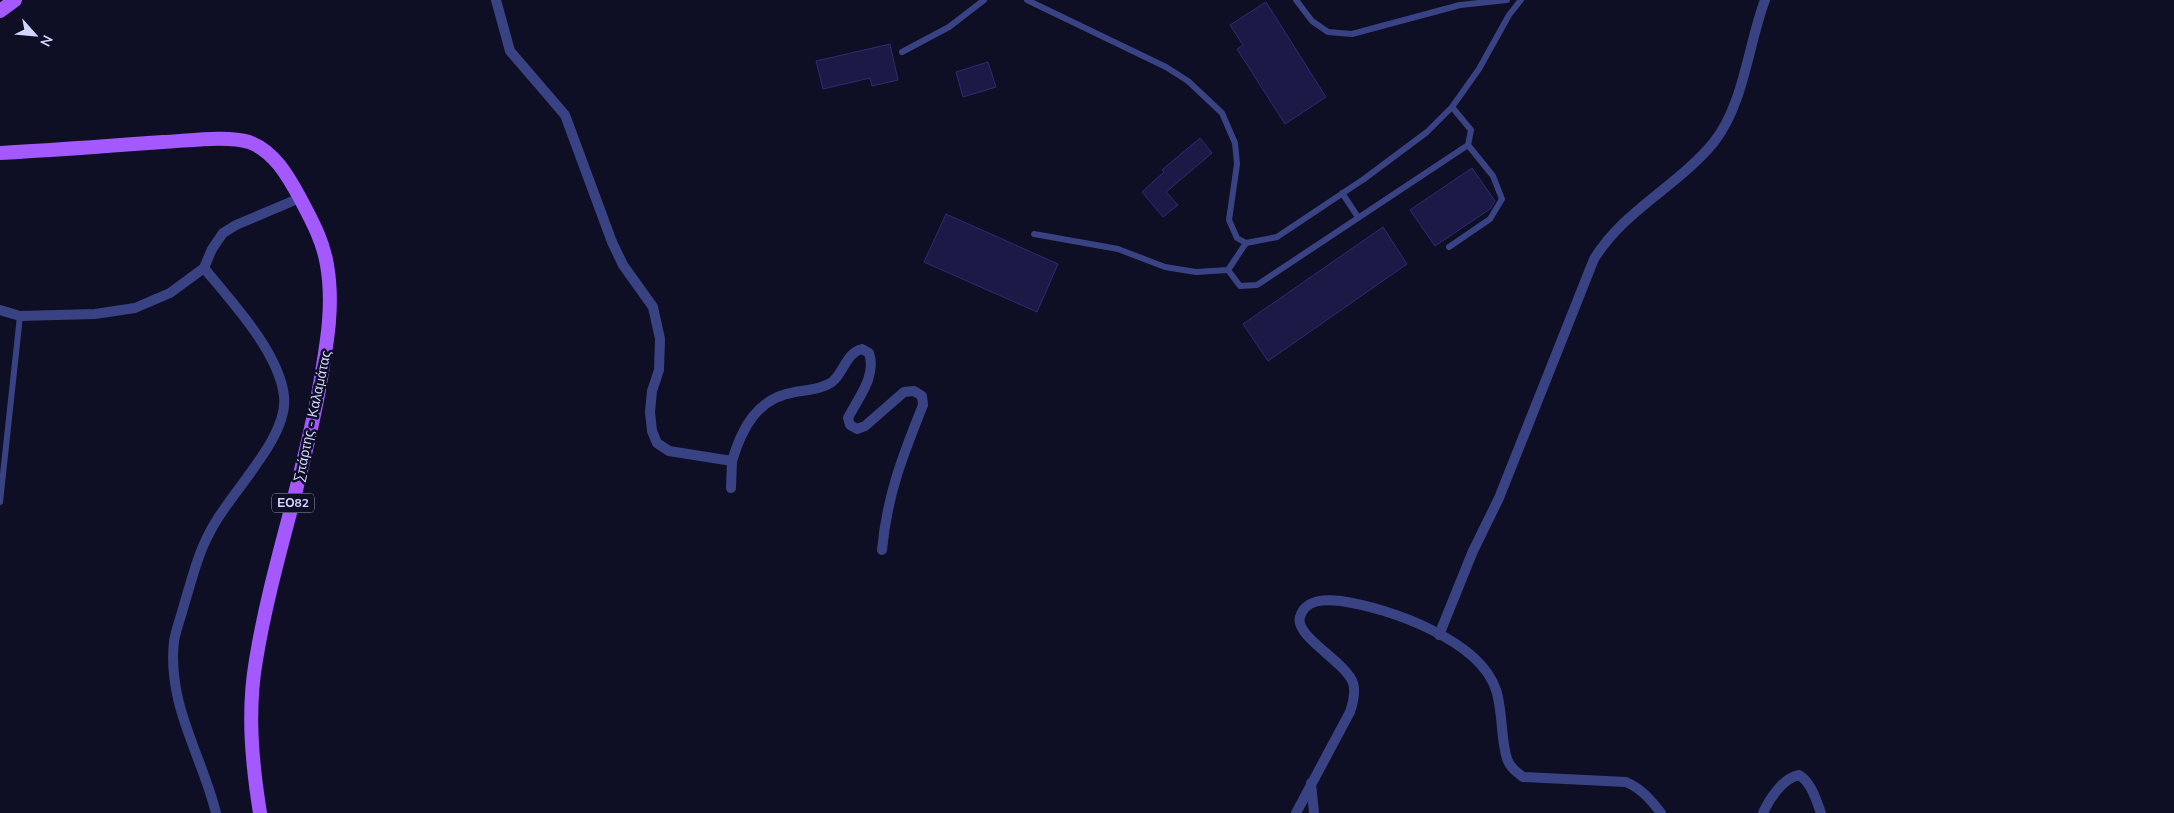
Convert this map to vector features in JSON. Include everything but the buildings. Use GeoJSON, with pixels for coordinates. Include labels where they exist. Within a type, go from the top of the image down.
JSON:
{"type":"FeatureCollection","features":[{"type":"Feature","properties":{"kind":"main road"},"geometry":{"type":"LineString","coordinates":[[0,12],[15,0]]}},
{"type":"Feature","properties":{"kind":"main road","name":"ΕΟ82"},"geometry":{"type":"LineString","coordinates":[[0,154],[192,140],[247,142],[259,146],[276,161],[290,179],[300,198]]}},
{"type":"Feature","properties":{"kind":"main road","name":"Σπάρτης - Καλαμάτας"},"geometry":{"type":"LineString","coordinates":[[260,813],[253,768],[251,708],[255,663],[263,619],[316,410],[329,336],[331,305],[322,244],[300,198]]}},
{"type":"Feature","properties":{"kind":"street"},"geometry":{"type":"LineString","coordinates":[[496,0],[510,51],[564,115],[612,242],[624,265],[653,307],[660,338],[658,370],[652,391],[650,412],[652,432],[657,443],[669,451],[732,461]]}},
{"type":"Feature","properties":{"kind":"street"},"geometry":{"type":"LineString","coordinates":[[1439,635],[1473,551],[1499,498],[1594,259],[1624,222],[1688,168],[1715,141],[1725,125],[1735,101],[1743,78],[1755,27],[1765,0]]}},
{"type":"Feature","properties":{"kind":"street"},"geometry":{"type":"LineString","coordinates":[[0,310],[20,316],[95,314],[135,308],[170,293],[204,268],[212,249],[223,233],[236,224],[300,198]]}},
{"type":"Feature","properties":{"kind":"street"},"geometry":{"type":"LineString","coordinates":[[204,268],[255,331],[275,366],[284,396],[280,422],[269,447],[228,501],[210,530],[198,559],[175,639],[172,671],[178,701],[216,813]]}},
{"type":"Feature","properties":{"kind":"street"},"geometry":{"type":"LineString","coordinates":[[731,488],[732,461],[738,440],[748,420],[762,405],[775,396],[816,388],[831,382],[854,351],[862,349],[869,353],[872,368],[866,385],[848,418],[850,425],[857,428],[865,426],[904,392],[914,391],[922,396],[923,405],[893,488],[886,513],[882,550]]}},
{"type":"Feature","properties":{"kind":"street"},"geometry":{"type":"LineString","coordinates":[[1296,813],[1350,712],[1353,684],[1347,671],[1302,629],[1299,620],[1303,610],[1314,602],[1331,599],[1398,614],[1439,635],[1467,652],[1484,666],[1492,681],[1501,708],[1506,759],[1513,770],[1524,777],[1532,779],[1626,782],[1643,792],[1661,813]]}},
{"type":"Feature","properties":{"kind":"street"},"geometry":{"type":"LineString","coordinates":[[1763,813],[1778,790],[1794,776],[1799,775],[1805,779],[1813,792],[1821,813]]}},
{"type":"Feature","properties":{"kind":"street"},"geometry":{"type":"LineString","coordinates":[[1312,783],[1314,813]]}},
{"type":"Feature","properties":{"kind":"lane"},"geometry":{"type":"LineString","coordinates":[[902,52],[949,27],[984,0]]}},
{"type":"Feature","properties":{"kind":"lane"},"geometry":{"type":"LineString","coordinates":[[1027,0],[1166,67],[1188,82],[1222,113],[1235,143],[1237,164],[1229,220],[1237,238],[1246,243],[1277,237],[1427,132],[1452,107],[1479,69],[1509,15],[1522,0]]}},
{"type":"Feature","properties":{"kind":"lane"},"geometry":{"type":"LineString","coordinates":[[1296,0],[1312,21],[1328,32],[1352,34],[1460,5],[1507,0]]}},
{"type":"Feature","properties":{"kind":"lane"},"geometry":{"type":"LineString","coordinates":[[1228,270],[1240,286],[1257,285],[1468,145],[1471,130],[1452,107]]}},
{"type":"Feature","properties":{"kind":"lane"},"geometry":{"type":"LineString","coordinates":[[1449,247],[1490,219],[1502,199],[1493,176],[1468,145]]}},
{"type":"Feature","properties":{"kind":"lane"},"geometry":{"type":"LineString","coordinates":[[1342,193],[1358,217]]}},
{"type":"Feature","properties":{"kind":"lane"},"geometry":{"type":"LineString","coordinates":[[1034,234],[1118,249],[1164,267],[1196,272],[1228,270]]}},
{"type":"Feature","properties":{"kind":"lane"},"geometry":{"type":"LineString","coordinates":[[1228,270],[1246,243]]}},
{"type":"Feature","properties":{"kind":"lane"},"geometry":{"type":"LineString","coordinates":[[0,502],[20,316]]}}]}
